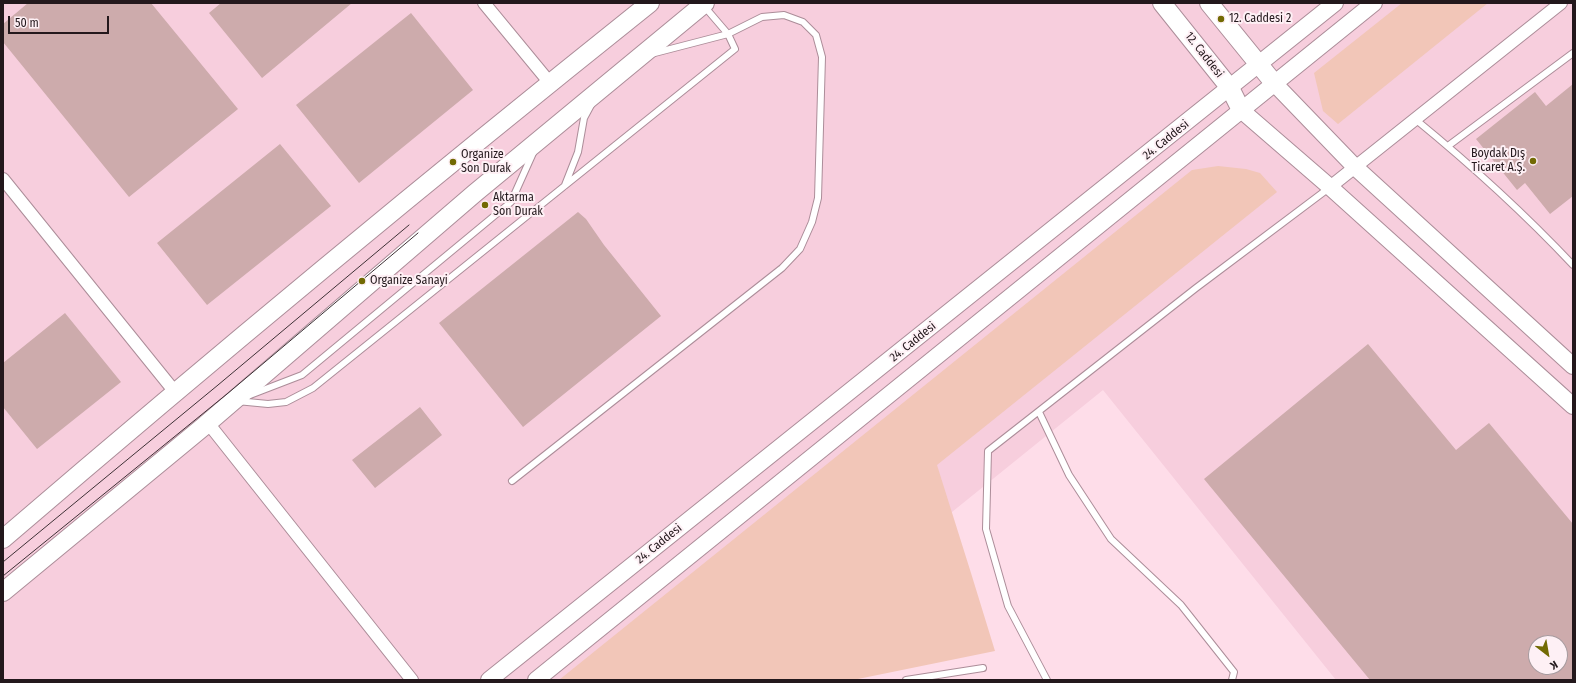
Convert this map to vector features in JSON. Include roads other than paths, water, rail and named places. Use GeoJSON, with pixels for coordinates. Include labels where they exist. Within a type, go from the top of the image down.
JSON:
{"type":"FeatureCollection","features":[{"type":"Feature","properties":{"kind":"main road"},"geometry":{"type":"LineString","coordinates":[[3,539],[175,392],[550,83],[650,3]]}},
{"type":"Feature","properties":{"kind":"main road","name":"12. Caddesi"},"geometry":{"type":"LineString","coordinates":[[1162,3],[1230,88],[1241,110]]}},
{"type":"Feature","properties":{"kind":"main road"},"geometry":{"type":"LineString","coordinates":[[1208,3],[1274,83]]}},
{"type":"Feature","properties":{"kind":"main road"},"geometry":{"type":"LineString","coordinates":[[3,592],[208,423],[475,193],[704,4]]}},
{"type":"Feature","properties":{"kind":"street"},"geometry":{"type":"LineString","coordinates":[[484,3],[550,83]]}},
{"type":"Feature","properties":{"kind":"street","name":"24. Caddesi"},"geometry":{"type":"LineString","coordinates":[[489,680],[1335,3]]}},
{"type":"Feature","properties":{"kind":"street","name":"24. Caddesi"},"geometry":{"type":"LineString","coordinates":[[536,680],[1374,3]]}},
{"type":"Feature","properties":{"kind":"street"},"geometry":{"type":"LineString","coordinates":[[1330,187],[1561,3]]}},
{"type":"Feature","properties":{"kind":"street"},"geometry":{"type":"LineString","coordinates":[[1274,83],[1355,166],[1573,366]]}},
{"type":"Feature","properties":{"kind":"street"},"geometry":{"type":"LineString","coordinates":[[1241,110],[1330,187],[1573,406]]}},
{"type":"Feature","properties":{"kind":"street"},"geometry":{"type":"LineString","coordinates":[[3,179],[175,392]]}},
{"type":"Feature","properties":{"kind":"street"},"geometry":{"type":"LineString","coordinates":[[208,423],[412,680]]}},
{"type":"Feature","properties":{"kind":"lane"},"geometry":{"type":"LineString","coordinates":[[234,401],[268,404],[286,402],[313,388],[735,49],[728,34],[704,4]]}},
{"type":"Feature","properties":{"kind":"lane"},"geometry":{"type":"LineString","coordinates":[[512,481],[782,268],[800,249],[812,222],[818,198],[822,57],[816,35],[803,22],[784,15],[762,17],[728,34],[638,58]]}},
{"type":"Feature","properties":{"kind":"lane"},"geometry":{"type":"LineString","coordinates":[[1448,146],[1573,52]]}},
{"type":"Feature","properties":{"kind":"lane"},"geometry":{"type":"LineString","coordinates":[[564,186],[578,152],[584,118],[600,90]]}},
{"type":"Feature","properties":{"kind":"lane"},"geometry":{"type":"LineString","coordinates":[[1414,119],[1448,146],[1551,242],[1573,265]]}},
{"type":"Feature","properties":{"kind":"lane"},"geometry":{"type":"LineString","coordinates":[[234,401],[302,375],[511,202],[538,141]]}},
{"type":"Feature","properties":{"kind":"lane"},"geometry":{"type":"LineString","coordinates":[[1047,680],[1008,606],[986,529],[988,451],[1196,288],[1330,187]]}},
{"type":"Feature","properties":{"kind":"lane"},"geometry":{"type":"LineString","coordinates":[[1039,412],[1069,475],[1111,539],[1181,604],[1234,672],[1232,680]]}},
{"type":"Feature","properties":{"kind":"lane"},"geometry":{"type":"LineString","coordinates":[[906,680],[983,668]]}},
{"type":"Feature","properties":{"kind":"tram line"},"geometry":{"type":"LineString","coordinates":[[3,562],[409,225]]}},
{"type":"Feature","properties":{"kind":"tram line"},"geometry":{"type":"LineString","coordinates":[[3,576],[227,394],[418,233]]}},
{"type":"Feature","properties":{"kind":"place","name":"12. Caddesi 2"},"geometry":{"type":"Point","coordinates":[1221,19]}},
{"type":"Feature","properties":{"kind":"place","name":"Boydak Dış Ticaret A.Ş."},"geometry":{"type":"Point","coordinates":[1533,161]}},
{"type":"Feature","properties":{"kind":"place","name":"Organize Son Durak"},"geometry":{"type":"Point","coordinates":[453,162]}},
{"type":"Feature","properties":{"kind":"place","name":"Aktarma Son Durak"},"geometry":{"type":"Point","coordinates":[485,205]}},
{"type":"Feature","properties":{"kind":"place","name":"Organize Sanayi"},"geometry":{"type":"Point","coordinates":[362,281]}}]}
